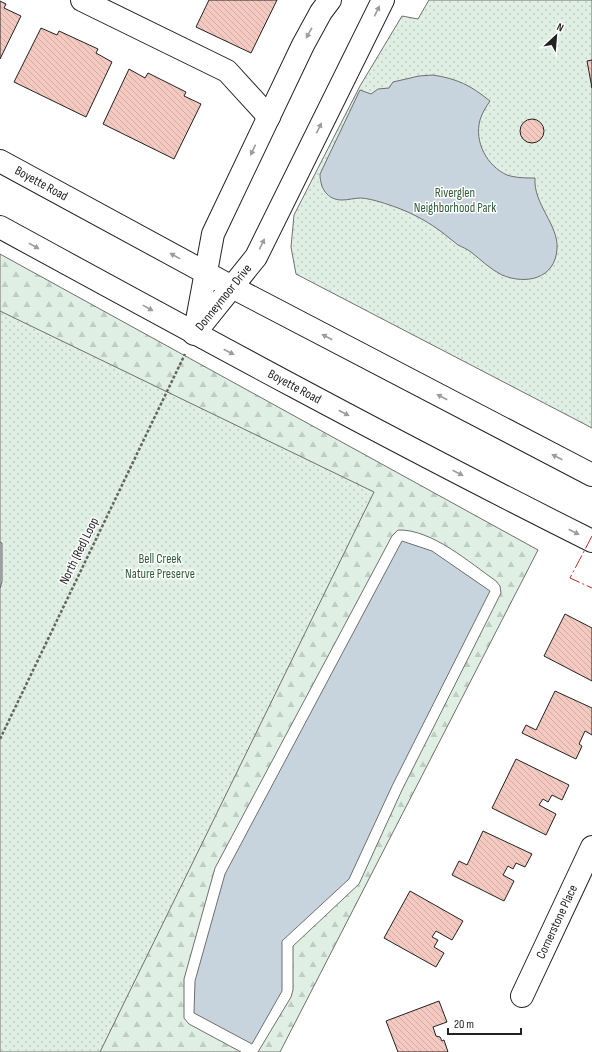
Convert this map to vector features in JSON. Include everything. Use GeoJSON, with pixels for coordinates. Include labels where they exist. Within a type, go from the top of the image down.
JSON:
{"type":"FeatureCollection","features":[{"type":"Feature","properties":{"kind":"main road"},"geometry":{"type":"LineString","coordinates":[[82,0],[227,71],[270,116]]}},
{"type":"Feature","properties":{"kind":"main road","name":"Donneymoor Drive"},"geometry":{"type":"LineString","coordinates":[[194,334],[213,234],[303,45],[321,12],[330,0]]}},
{"type":"Feature","properties":{"kind":"main road","name":"Donneymoor Drive"},"geometry":{"type":"LineString","coordinates":[[194,334],[256,256],[383,0]]}},
{"type":"Feature","properties":{"kind":"main road","name":"Boyette Road"},"geometry":{"type":"LineString","coordinates":[[0,161],[232,287],[592,475]]}},
{"type":"Feature","properties":{"kind":"main road","name":"Boyette Road"},"geometry":{"type":"LineString","coordinates":[[0,227],[194,334],[452,470],[592,541]]}},
{"type":"Feature","properties":{"kind":"main road","name":"Cornerstone Place"},"geometry":{"type":"LineString","coordinates":[[522,996],[592,847]]}},
{"type":"Feature","properties":{"kind":"path","name":"North (Red) Loop"},"geometry":{"type":"LineString","coordinates":[[0,739],[176,371]]}},
{"type":"Feature","properties":{"kind":"green space","name":"Riverglen Neighborhood Park"},"geometry":{"type":"Polygon","coordinates":[[[429,0],[592,0],[592,428],[296,274],[291,247],[294,215],[360,86],[402,16],[418,19],[429,0]]]}},
{"type":"Feature","properties":{"kind":"green space","name":"Bell Creek Nature Preserve"},"geometry":{"type":"Polygon","coordinates":[[[0,254],[538,550],[280,1052],[258,1052],[291,997],[293,990],[293,946],[359,884],[402,790],[501,593],[500,586],[496,581],[463,557],[437,541],[411,531],[398,530],[392,536],[215,868],[184,979],[184,1018],[189,1024],[241,1052],[0,1052],[0,254]]]}},
{"type":"Feature","properties":{"kind":"green space","name":"Bell Creek Nature Preserve"},"geometry":{"type":"Polygon","coordinates":[[[0,311],[374,492],[100,1052],[0,1052],[0,311]]]}},
{"type":"Feature","properties":{"kind":"shaded area"},"geometry":{"type":"Polygon","coordinates":[[[433,75],[450,78],[457,81],[476,91],[490,101],[482,115],[479,128],[481,145],[488,159],[494,166],[507,175],[535,178],[535,188],[538,197],[557,240],[555,259],[551,267],[538,277],[520,279],[502,275],[433,226],[398,208],[370,199],[361,198],[344,200],[332,198],[325,192],[321,184],[320,174],[360,90],[371,94],[378,89],[389,88],[393,82],[419,76],[433,75]]]}},
{"type":"Feature","properties":{"kind":"shaded area"},"geometry":{"type":"Polygon","coordinates":[[[402,541],[432,551],[490,591],[392,786],[349,879],[282,941],[282,991],[252,1044],[194,1013],[195,981],[225,874],[402,541]]]}},
{"type":"Feature","properties":{"kind":"shaded area"},"geometry":{"type":"Polygon","coordinates":[[[0,542],[2,543],[2,582],[0,588],[0,542]]]}},
{"type":"Feature","properties":{"kind":"building"},"geometry":{"type":"Polygon","coordinates":[[[209,0],[277,0],[251,53],[196,27],[209,0]]]}},
{"type":"Feature","properties":{"kind":"building"},"geometry":{"type":"Polygon","coordinates":[[[0,1],[6,4],[4,8],[21,16],[0,59],[0,1]]]}},
{"type":"Feature","properties":{"kind":"building"},"geometry":{"type":"Polygon","coordinates":[[[41,28],[57,35],[59,31],[98,49],[96,53],[112,62],[86,117],[14,82],[41,28]]]}},
{"type":"Feature","properties":{"kind":"building"},"geometry":{"type":"Polygon","coordinates":[[[592,60],[592,88],[587,61],[592,60]]]}},
{"type":"Feature","properties":{"kind":"building"},"geometry":{"type":"Polygon","coordinates":[[[129,69],[145,78],[148,73],[186,92],[184,96],[201,104],[174,159],[103,124],[129,69]]]}},
{"type":"Feature","properties":{"kind":"building"},"geometry":{"type":"Polygon","coordinates":[[[532,119],[537,120],[543,126],[543,136],[537,142],[532,143],[527,142],[521,136],[520,131],[521,126],[527,120],[532,119]]]}},
{"type":"Feature","properties":{"kind":"building"},"geometry":{"type":"Polygon","coordinates":[[[565,614],[592,628],[592,681],[544,656],[565,614]]]}},
{"type":"Feature","properties":{"kind":"building"},"geometry":{"type":"Polygon","coordinates":[[[555,691],[592,708],[592,735],[585,731],[579,744],[582,746],[576,759],[522,733],[526,725],[536,730],[555,691]]]}},
{"type":"Feature","properties":{"kind":"building"},"geometry":{"type":"Polygon","coordinates":[[[516,759],[569,785],[562,800],[552,795],[548,802],[543,799],[539,805],[556,814],[546,835],[492,808],[516,759]]]}},
{"type":"Feature","properties":{"kind":"building"},"geometry":{"type":"Polygon","coordinates":[[[483,831],[532,854],[525,867],[516,863],[513,869],[508,866],[503,875],[514,881],[504,901],[452,875],[459,861],[467,865],[483,831]]]}},
{"type":"Feature","properties":{"kind":"building"},"geometry":{"type":"Polygon","coordinates":[[[410,891],[463,921],[452,940],[436,931],[432,937],[438,940],[434,947],[444,953],[436,967],[384,938],[410,891]]]}},
{"type":"Feature","properties":{"kind":"building"},"geometry":{"type":"Polygon","coordinates":[[[439,1001],[447,1022],[433,1027],[436,1036],[440,1037],[442,1041],[444,1040],[448,1052],[398,1052],[386,1021],[439,1001]]]}},
{"type":"Feature","properties":{"kind":"power"},"geometry":{"type":"LineString","coordinates":[[592,536],[570,578],[592,588]]}}]}
